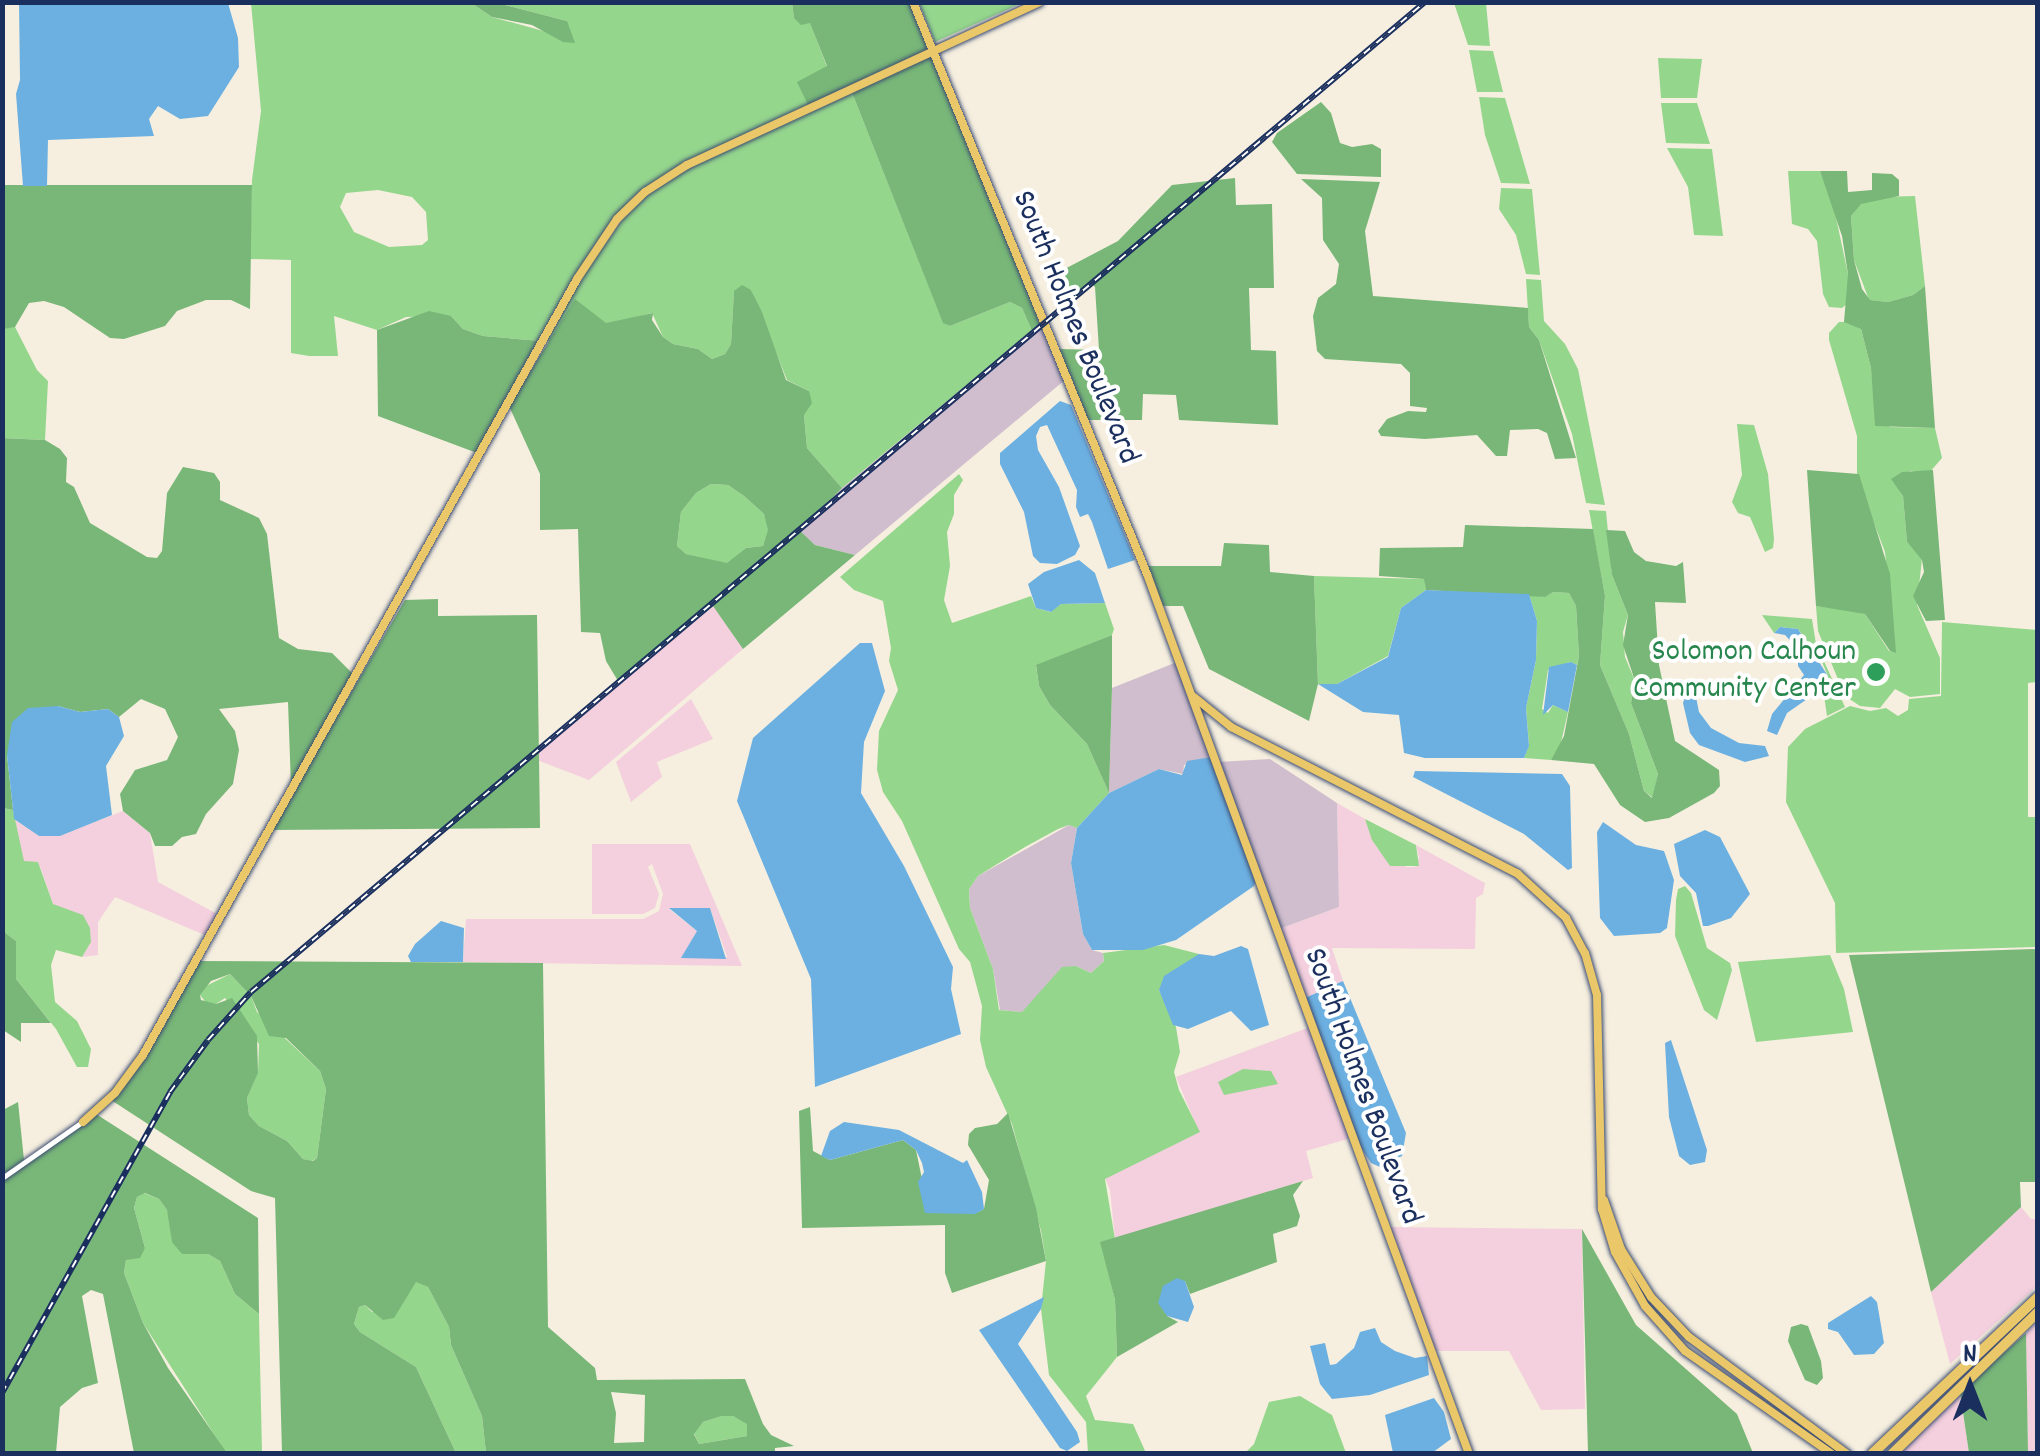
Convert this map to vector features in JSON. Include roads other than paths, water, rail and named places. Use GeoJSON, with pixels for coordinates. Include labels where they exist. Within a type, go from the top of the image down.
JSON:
{"type":"FeatureCollection","features":[{"type":"Feature","properties":{"kind":"highway"},"geometry":{"type":"LineString","coordinates":[[1872,1454],[2038,1296]]}},
{"type":"Feature","properties":{"kind":"highway"},"geometry":{"type":"LineString","coordinates":[[1892,1454],[2038,1312]]}},
{"type":"Feature","properties":{"kind":"main road","name":"South Holmes Boulevard"},"geometry":{"type":"LineString","coordinates":[[913,2],[1133,538],[1469,1454]]}},
{"type":"Feature","properties":{"kind":"main road"},"geometry":{"type":"LineString","coordinates":[[83,1122],[114,1093],[142,1055],[577,279],[616,219],[678,170],[1039,2]]}},
{"type":"Feature","properties":{"kind":"main road"},"geometry":{"type":"LineString","coordinates":[[1188,690],[1214,716],[1518,874],[1566,918],[1585,954],[1596,995],[1602,1210],[1615,1252],[1645,1306],[1677,1344],[1832,1454]]}},
{"type":"Feature","properties":{"kind":"main road"},"geometry":{"type":"LineString","coordinates":[[1206,738],[1214,716]]}},
{"type":"Feature","properties":{"kind":"main road"},"geometry":{"type":"LineString","coordinates":[[1602,1195],[1621,1249],[1638,1279],[1689,1336],[1847,1454]]}},
{"type":"Feature","properties":{"kind":"main road"},"geometry":{"type":"LineString","coordinates":[[1677,1344],[1689,1336]]}},
{"type":"Feature","properties":{"kind":"street"},"geometry":{"type":"LineString","coordinates":[[2,1178],[83,1122]]}},
{"type":"Feature","properties":{"kind":"water"},"geometry":{"type":"Polygon","coordinates":[[[19,3],[228,3],[238,38],[239,67],[208,116],[180,119],[158,106],[149,119],[154,136],[48,140],[47,186],[23,186],[16,94],[20,80],[19,3]]]}},
{"type":"Feature","properties":{"kind":"water"},"geometry":{"type":"Polygon","coordinates":[[[1060,401],[1071,405],[1135,560],[1108,569],[1088,514],[1080,517],[1077,490],[1047,425],[1040,427],[1036,436],[1038,450],[1059,487],[1080,546],[1075,555],[1057,564],[1040,563],[1033,556],[1024,512],[1000,464],[1000,453],[1060,401]]]}},
{"type":"Feature","properties":{"kind":"water"},"geometry":{"type":"Polygon","coordinates":[[[1079,560],[1095,573],[1105,603],[1061,604],[1051,612],[1036,608],[1028,584],[1044,572],[1079,560]]]}},
{"type":"Feature","properties":{"kind":"water"},"geometry":{"type":"Polygon","coordinates":[[[1426,590],[1529,594],[1537,621],[1536,660],[1526,708],[1529,746],[1524,758],[1425,758],[1404,753],[1399,715],[1363,712],[1318,684],[1337,684],[1388,657],[1401,608],[1426,590]]]}},
{"type":"Feature","properties":{"kind":"water"},"geometry":{"type":"Polygon","coordinates":[[[1780,627],[1798,629],[1828,676],[1823,688],[1787,713],[1777,735],[1767,731],[1772,714],[1804,675],[1798,666],[1798,649],[1785,635],[1774,633],[1780,627]]]}},
{"type":"Feature","properties":{"kind":"water"},"geometry":{"type":"Polygon","coordinates":[[[860,643],[872,643],[885,691],[864,742],[861,793],[904,866],[953,967],[951,989],[961,1034],[815,1087],[811,979],[737,801],[753,738],[860,643]]]}},
{"type":"Feature","properties":{"kind":"water"},"geometry":{"type":"Polygon","coordinates":[[[1571,662],[1577,665],[1568,712],[1553,705],[1543,715],[1549,667],[1571,662]]]}},
{"type":"Feature","properties":{"kind":"water"},"geometry":{"type":"Polygon","coordinates":[[[1687,691],[1695,692],[1699,712],[1711,728],[1739,743],[1765,746],[1769,756],[1745,762],[1699,745],[1690,733],[1683,703],[1687,691]]]}},
{"type":"Feature","properties":{"kind":"water"},"geometry":{"type":"Polygon","coordinates":[[[58,706],[80,712],[108,709],[119,717],[124,736],[106,766],[112,815],[60,836],[39,836],[14,819],[7,755],[12,722],[28,708],[58,706]]]}},
{"type":"Feature","properties":{"kind":"water"},"geometry":{"type":"Polygon","coordinates":[[[1212,757],[1256,880],[1254,886],[1176,940],[1143,950],[1092,950],[1083,934],[1071,863],[1077,828],[1109,793],[1159,769],[1182,775],[1187,761],[1212,757]]]}},
{"type":"Feature","properties":{"kind":"water"},"geometry":{"type":"Polygon","coordinates":[[[1415,771],[1562,774],[1570,786],[1572,868],[1568,870],[1524,834],[1413,777],[1415,771]]]}},
{"type":"Feature","properties":{"kind":"water"},"geometry":{"type":"Polygon","coordinates":[[[1603,822],[1636,845],[1664,851],[1674,880],[1667,928],[1660,933],[1614,936],[1600,918],[1597,832],[1603,822]]]}},
{"type":"Feature","properties":{"kind":"water"},"geometry":{"type":"Polygon","coordinates":[[[1705,830],[1720,837],[1750,894],[1731,918],[1708,926],[1703,926],[1696,893],[1680,876],[1674,844],[1705,830]]]}},
{"type":"Feature","properties":{"kind":"water"},"geometry":{"type":"Polygon","coordinates":[[[669,908],[710,908],[726,959],[681,958],[697,931],[669,908]]]}},
{"type":"Feature","properties":{"kind":"water"},"geometry":{"type":"Polygon","coordinates":[[[441,921],[464,928],[463,962],[411,962],[408,956],[415,944],[441,921]]]}},
{"type":"Feature","properties":{"kind":"water"},"geometry":{"type":"Polygon","coordinates":[[[1241,946],[1248,949],[1269,1025],[1251,1031],[1231,1011],[1188,1029],[1173,1025],[1159,990],[1164,976],[1199,954],[1214,956],[1241,946]]]}},
{"type":"Feature","properties":{"kind":"water"},"geometry":{"type":"Polygon","coordinates":[[[1343,981],[1406,1133],[1402,1156],[1380,1167],[1371,1163],[1358,1143],[1305,998],[1343,981]]]}},
{"type":"Feature","properties":{"kind":"water"},"geometry":{"type":"Polygon","coordinates":[[[1671,1040],[1707,1150],[1705,1162],[1690,1165],[1679,1156],[1669,1117],[1665,1043],[1671,1040]]]}},
{"type":"Feature","properties":{"kind":"water"},"geometry":{"type":"Polygon","coordinates":[[[844,1122],[899,1130],[963,1163],[967,1160],[982,1192],[984,1209],[975,1214],[925,1213],[918,1182],[924,1172],[922,1163],[916,1150],[903,1140],[830,1160],[821,1156],[830,1131],[844,1122]]]}},
{"type":"Feature","properties":{"kind":"water"},"geometry":{"type":"Polygon","coordinates":[[[1177,1278],[1185,1281],[1194,1307],[1188,1322],[1167,1316],[1158,1303],[1163,1286],[1177,1278]]]}},
{"type":"Feature","properties":{"kind":"water"},"geometry":{"type":"Polygon","coordinates":[[[1871,1296],[1877,1302],[1884,1343],[1874,1354],[1854,1355],[1838,1332],[1828,1329],[1828,1323],[1871,1296]]]}},
{"type":"Feature","properties":{"kind":"water"},"geometry":{"type":"Polygon","coordinates":[[[1044,1297],[1041,1309],[1018,1344],[1077,1432],[1080,1442],[1067,1451],[1060,1448],[979,1330],[1044,1297]]]}},
{"type":"Feature","properties":{"kind":"water"},"geometry":{"type":"Polygon","coordinates":[[[1375,1328],[1381,1342],[1395,1351],[1415,1358],[1427,1356],[1429,1375],[1370,1395],[1332,1399],[1320,1384],[1310,1346],[1325,1343],[1330,1365],[1336,1364],[1354,1348],[1360,1332],[1375,1328]]]}},
{"type":"Feature","properties":{"kind":"water"},"geometry":{"type":"Polygon","coordinates":[[[1434,1398],[1444,1412],[1451,1439],[1432,1453],[1393,1453],[1385,1415],[1434,1398]]]}},
{"type":"Feature","properties":{"kind":"railway"},"geometry":{"type":"LineString","coordinates":[[2,1393],[170,1092],[208,1040],[251,992],[1425,2]]}},
{"type":"Feature","properties":{"kind":"place","name":"Solomon Calhoun Community Center"},"geometry":{"type":"Point","coordinates":[1876,672]}}]}
